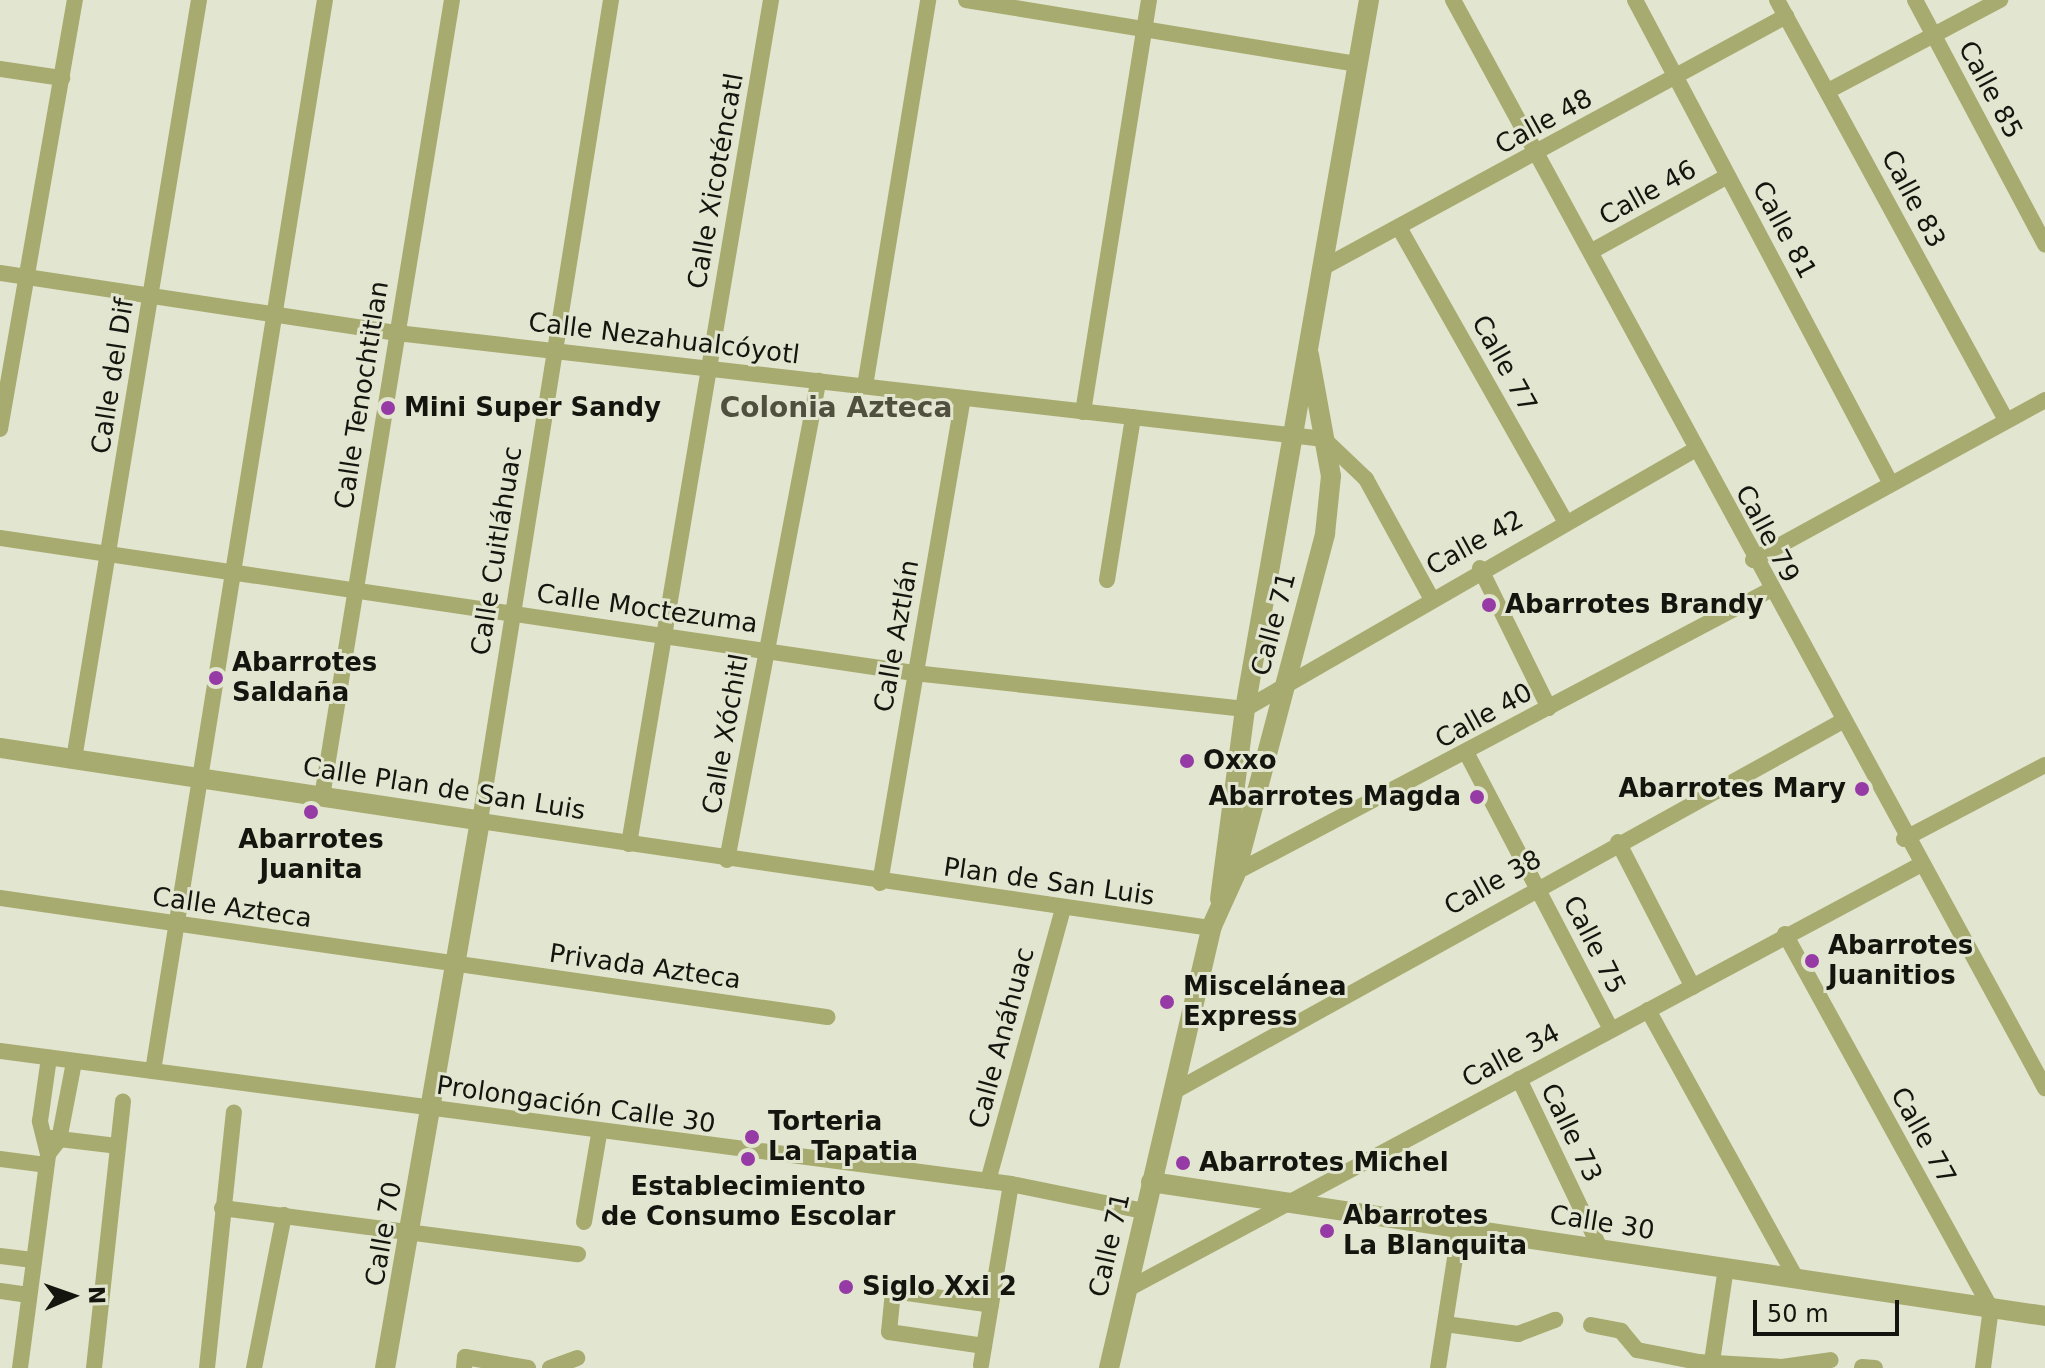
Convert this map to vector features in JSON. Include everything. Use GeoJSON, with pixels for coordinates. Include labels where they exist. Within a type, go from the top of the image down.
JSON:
{"type":"FeatureCollection","features":[{"type":"Feature","properties":{"kind":"street"},"geometry":{"type":"LineString","coordinates":[[0,429],[75,0]]}},
{"type":"Feature","properties":{"kind":"street","name":"Calle del Dif"},"geometry":{"type":"LineString","coordinates":[[74,759],[199,0]]}},
{"type":"Feature","properties":{"kind":"street"},"geometry":{"type":"LineString","coordinates":[[153,1071],[325,0]]}},
{"type":"Feature","properties":{"kind":"street","name":"Calle Tenochtitlan"},"geometry":{"type":"LineString","coordinates":[[322,797],[452,0]]}},
{"type":"Feature","properties":{"kind":"street","name":"Calle Cuitláhuac"},"geometry":{"type":"LineString","coordinates":[[432,1109],[611,0]]}},
{"type":"Feature","properties":{"kind":"street","name":"Calle Xicoténcatl"},"geometry":{"type":"LineString","coordinates":[[629,844],[771,0]]}},
{"type":"Feature","properties":{"kind":"street"},"geometry":{"type":"LineString","coordinates":[[865,386],[928,0]]}},
{"type":"Feature","properties":{"kind":"street"},"geometry":{"type":"LineString","coordinates":[[966,0],[1358,64]]}},
{"type":"Feature","properties":{"kind":"street"},"geometry":{"type":"LineString","coordinates":[[1083,412],[1149,0]]}},
{"type":"Feature","properties":{"kind":"street","name":"Calle 71"},"geometry":{"type":"LineString","coordinates":[[1228,876],[1245,709],[1297,436],[1369,0]]}},
{"type":"Feature","properties":{"kind":"street","name":"Calle 79"},"geometry":{"type":"LineString","coordinates":[[1453,0],[1592,251],[1753,560],[1904,839],[2045,1088]]}},
{"type":"Feature","properties":{"kind":"street","name":"Calle 81"},"geometry":{"type":"LineString","coordinates":[[1635,0],[1890,482]]}},
{"type":"Feature","properties":{"kind":"street","name":"Calle 83"},"geometry":{"type":"LineString","coordinates":[[1777,0],[2006,420]]}},
{"type":"Feature","properties":{"kind":"street","name":"Calle 85"},"geometry":{"type":"LineString","coordinates":[[1915,0],[2045,245]]}},
{"type":"Feature","properties":{"kind":"street"},"geometry":{"type":"LineString","coordinates":[[1828,91],[2000,0]]}},
{"type":"Feature","properties":{"kind":"street","name":"Calle 48"},"geometry":{"type":"LineString","coordinates":[[1324,267],[1401,231],[1536,152],[1786,16]]}},
{"type":"Feature","properties":{"kind":"street"},"geometry":{"type":"LineString","coordinates":[[0,69],[62,78]]}},
{"type":"Feature","properties":{"kind":"street","name":"Calle 46"},"geometry":{"type":"LineString","coordinates":[[1592,251],[1728,176]]}},
{"type":"Feature","properties":{"kind":"street","name":"Calle 77"},"geometry":{"type":"LineString","coordinates":[[1401,231],[1565,521]]}},
{"type":"Feature","properties":{"kind":"street","name":"Calle Nezahualcóyotl"},"geometry":{"type":"LineString","coordinates":[[0,273],[397,333],[1324,439]]}},
{"type":"Feature","properties":{"kind":"street","name":"Calle 71"},"geometry":{"type":"LineString","coordinates":[[1109,1368],[1211,928],[1284,690],[1331,506],[1324,439],[1309,355]]}},
{"type":"Feature","properties":{"kind":"street","name":"Calle Xóchitl"},"geometry":{"type":"LineString","coordinates":[[727,860],[818,381]]}},
{"type":"Feature","properties":{"kind":"street","name":"Calle Aztlán"},"geometry":{"type":"LineString","coordinates":[[880,883],[963,398]]}},
{"type":"Feature","properties":{"kind":"street"},"geometry":{"type":"LineString","coordinates":[[1753,560],[1890,482],[2045,400]]}},
{"type":"Feature","properties":{"kind":"street"},"geometry":{"type":"LineString","coordinates":[[1107,580],[1133,417]]}},
{"type":"Feature","properties":{"kind":"street"},"geometry":{"type":"LineString","coordinates":[[1324,439],[1366,479],[1430,596]]}},
{"type":"Feature","properties":{"kind":"street","name":"Calle 42"},"geometry":{"type":"LineString","coordinates":[[1284,690],[1430,596],[1696,449]]}},
{"type":"Feature","properties":{"kind":"street","name":"Calle Moctezuma"},"geometry":{"type":"LineString","coordinates":[[0,538],[355,593],[914,673],[1245,709]]}},
{"type":"Feature","properties":{"kind":"street"},"geometry":{"type":"LineString","coordinates":[[1480,568],[1549,708]]}},
{"type":"Feature","properties":{"kind":"street","name":"Calle 40"},"geometry":{"type":"LineString","coordinates":[[1228,876],[1467,754],[1770,590]]}},
{"type":"Feature","properties":{"kind":"street"},"geometry":{"type":"LineString","coordinates":[[1245,709],[1284,690]]}},
{"type":"Feature","properties":{"kind":"street","name":"Calle 38"},"geometry":{"type":"LineString","coordinates":[[1173,1092],[1536,886],[1841,722]]}},
{"type":"Feature","properties":{"kind":"street","name":"Calle Plan de San Luis"},"geometry":{"type":"LineString","coordinates":[[0,748],[880,883]]}},
{"type":"Feature","properties":{"kind":"street","name":"Calle 75"},"geometry":{"type":"LineString","coordinates":[[1467,754],[1611,1030]]}},
{"type":"Feature","properties":{"kind":"street"},"geometry":{"type":"LineString","coordinates":[[1904,839],[2045,765]]}},
{"type":"Feature","properties":{"kind":"street"},"geometry":{"type":"LineString","coordinates":[[1618,842],[1693,987]]}},
{"type":"Feature","properties":{"kind":"street","name":"Calle 34"},"geometry":{"type":"LineString","coordinates":[[1126,1290],[1289,1199],[1920,865]]}},
{"type":"Feature","properties":{"kind":"street","name":"Plan de San Luis"},"geometry":{"type":"LineString","coordinates":[[880,883],[1211,928]]}},
{"type":"Feature","properties":{"kind":"street","name":"Calle Azteca"},"geometry":{"type":"LineString","coordinates":[[0,898],[457,965]]}},
{"type":"Feature","properties":{"kind":"street","name":"Calle Anáhuac"},"geometry":{"type":"LineString","coordinates":[[988,1181],[1063,908]]}},
{"type":"Feature","properties":{"kind":"street","name":"Calle 77"},"geometry":{"type":"LineString","coordinates":[[1785,934],[1991,1308]]}},
{"type":"Feature","properties":{"kind":"street","name":"Privada Azteca"},"geometry":{"type":"LineString","coordinates":[[457,965],[827,1017]]}},
{"type":"Feature","properties":{"kind":"street","name":"Calle 75"},"geometry":{"type":"LineString","coordinates":[[1648,1010],[1796,1278]]}},
{"type":"Feature","properties":{"kind":"street","name":"Prolongación Calle 30"},"geometry":{"type":"LineString","coordinates":[[0,1051],[599,1134],[1011,1184],[1144,1211]]}},
{"type":"Feature","properties":{"kind":"street"},"geometry":{"type":"LineString","coordinates":[[47,1160],[40,1135],[49,1058]]}},
{"type":"Feature","properties":{"kind":"street"},"geometry":{"type":"LineString","coordinates":[[20,1368],[47,1160],[59,1140],[74,1062]]}},
{"type":"Feature","properties":{"kind":"street","name":"Calle 73"},"geometry":{"type":"LineString","coordinates":[[1519,1079],[1601,1250]]}},
{"type":"Feature","properties":{"kind":"street"},"geometry":{"type":"LineString","coordinates":[[94,1368],[123,1102]]}},
{"type":"Feature","properties":{"kind":"street","name":"Calle 70"},"geometry":{"type":"LineString","coordinates":[[385,1368],[432,1109]]}},
{"type":"Feature","properties":{"kind":"street"},"geometry":{"type":"LineString","coordinates":[[207,1368],[234,1112]]}},
{"type":"Feature","properties":{"kind":"street"},"geometry":{"type":"LineString","coordinates":[[584,1222],[599,1134]]}},
{"type":"Feature","properties":{"kind":"street"},"geometry":{"type":"LineString","coordinates":[[40,1135],[117,1146]]}},
{"type":"Feature","properties":{"kind":"street"},"geometry":{"type":"LineString","coordinates":[[0,1159],[47,1160]]}},
{"type":"Feature","properties":{"kind":"street","name":"Calle 30"},"geometry":{"type":"LineString","coordinates":[[1151,1182],[1289,1199],[1601,1250],[2045,1316]]}},
{"type":"Feature","properties":{"kind":"street"},"geometry":{"type":"LineString","coordinates":[[981,1365],[1011,1184]]}},
{"type":"Feature","properties":{"kind":"street"},"geometry":{"type":"LineString","coordinates":[[222,1208],[578,1254]]}},
{"type":"Feature","properties":{"kind":"street"},"geometry":{"type":"LineString","coordinates":[[254,1368],[284,1215]]}},
{"type":"Feature","properties":{"kind":"street"},"geometry":{"type":"LineString","coordinates":[[1438,1368],[1460,1226]]}},
{"type":"Feature","properties":{"kind":"street"},"geometry":{"type":"LineString","coordinates":[[0,1256],[33,1260]]}},
{"type":"Feature","properties":{"kind":"street"},"geometry":{"type":"LineString","coordinates":[[1712,1365],[1726,1268]]}},
{"type":"Feature","properties":{"kind":"street"},"geometry":{"type":"LineString","coordinates":[[0,1291],[29,1295]]}},
{"type":"Feature","properties":{"kind":"street"},"geometry":{"type":"LineString","coordinates":[[984,1346],[889,1332],[893,1291],[991,1305]]}},
{"type":"Feature","properties":{"kind":"street"},"geometry":{"type":"LineString","coordinates":[[1983,1368],[1991,1308]]}},
{"type":"Feature","properties":{"kind":"street"},"geometry":{"type":"LineString","coordinates":[[1445,1324],[1518,1334],[1555,1320]]}},
{"type":"Feature","properties":{"kind":"street"},"geometry":{"type":"LineString","coordinates":[[1591,1325],[1621,1331],[1637,1350],[1712,1365],[1831,1360]]}},
{"type":"Feature","properties":{"kind":"street"},"geometry":{"type":"LineString","coordinates":[[464,1368],[465,1357],[528,1368]]}},
{"type":"Feature","properties":{"kind":"street"},"geometry":{"type":"LineString","coordinates":[[550,1368],[577,1358]]}},
{"type":"Feature","properties":{"kind":"place","name":"Mini Super Sandy"},"geometry":{"type":"Point","coordinates":[388,408]}},
{"type":"Feature","properties":{"kind":"place","name":"Abarrotes Brandy"},"geometry":{"type":"Point","coordinates":[1489,605]}},
{"type":"Feature","properties":{"kind":"place","name":"Abarrotes Saldaña"},"geometry":{"type":"Point","coordinates":[216,678]}},
{"type":"Feature","properties":{"kind":"place","name":"Oxxo"},"geometry":{"type":"Point","coordinates":[1187,761]}},
{"type":"Feature","properties":{"kind":"place","name":"Abarrotes Mary"},"geometry":{"type":"Point","coordinates":[1862,789]}},
{"type":"Feature","properties":{"kind":"place","name":"Abarrotes Magda"},"geometry":{"type":"Point","coordinates":[1477,797]}},
{"type":"Feature","properties":{"kind":"place","name":"Abarrotes Juanita"},"geometry":{"type":"Point","coordinates":[311,812]}},
{"type":"Feature","properties":{"kind":"place","name":"Abarrotes Juanitios"},"geometry":{"type":"Point","coordinates":[1812,961]}},
{"type":"Feature","properties":{"kind":"place","name":"Miscelánea Express"},"geometry":{"type":"Point","coordinates":[1167,1002]}},
{"type":"Feature","properties":{"kind":"place","name":"Torteria La Tapatia"},"geometry":{"type":"Point","coordinates":[752,1137]}},
{"type":"Feature","properties":{"kind":"place","name":"Establecimiento de Consumo Escolar"},"geometry":{"type":"Point","coordinates":[748,1159]}},
{"type":"Feature","properties":{"kind":"place","name":"Abarrotes Michel"},"geometry":{"type":"Point","coordinates":[1183,1163]}},
{"type":"Feature","properties":{"kind":"place","name":"Abarrotes La Blanquita"},"geometry":{"type":"Point","coordinates":[1327,1231]}},
{"type":"Feature","properties":{"kind":"place","name":"Siglo Xxi 2"},"geometry":{"type":"Point","coordinates":[846,1287]}},
{"type":"Feature","properties":{"kind":"district","name":"Colonia Azteca"},"geometry":{"type":"Point","coordinates":[836,408]}}]}
